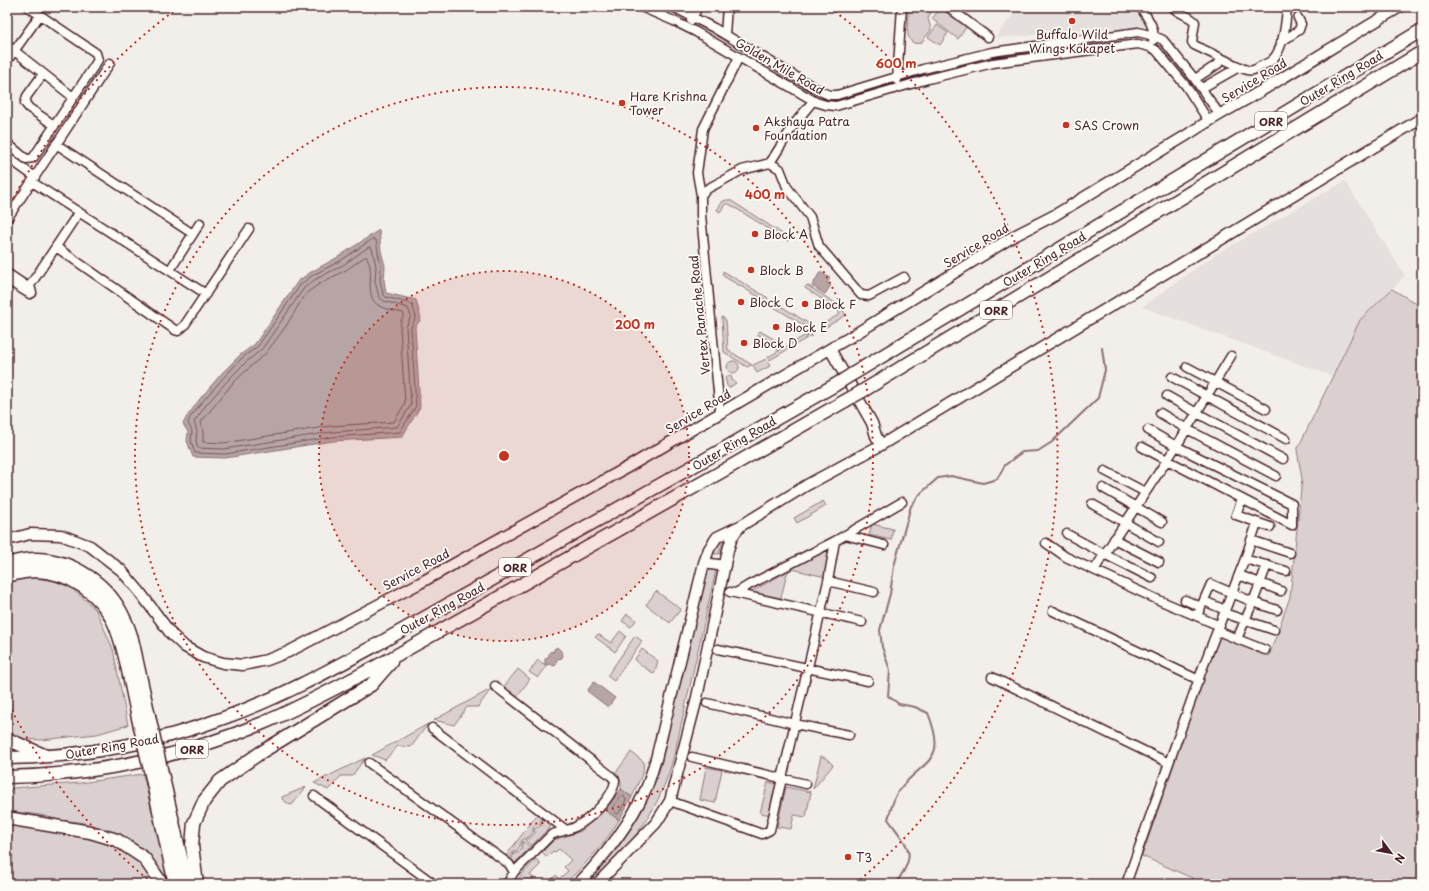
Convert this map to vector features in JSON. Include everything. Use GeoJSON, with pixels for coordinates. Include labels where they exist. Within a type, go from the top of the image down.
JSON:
{"type":"FeatureCollection","features":[{"type":"Feature","properties":{"kind":"highway","name":"Outer Ring Road"},"geometry":{"type":"LineString","coordinates":[[7,758],[98,751],[158,738],[224,718],[275,697],[330,670],[836,385],[1422,30]]}},
{"type":"Feature","properties":{"kind":"highway","name":"Outer Ring Road"},"geometry":{"type":"LineString","coordinates":[[7,777],[58,774],[114,767],[163,757],[237,733],[289,711],[339,687],[861,392],[1422,52]]}},
{"type":"Feature","properties":{"kind":"highway"},"geometry":{"type":"LineString","coordinates":[[7,564],[37,559],[58,562],[78,570],[96,582],[112,597],[125,618],[134,646],[144,717],[158,782],[175,884]]}},
{"type":"Feature","properties":{"kind":"highway"},"geometry":{"type":"LineString","coordinates":[[7,576],[37,571],[55,573],[72,580],[89,591],[103,604],[114,623],[144,717]]}},
{"type":"Feature","properties":{"kind":"highway"},"geometry":{"type":"LineString","coordinates":[[197,884],[192,846],[194,823],[204,801],[220,781],[260,753],[371,685],[398,654]]}},
{"type":"Feature","properties":{"kind":"highway"},"geometry":{"type":"LineString","coordinates":[[7,739],[47,756]]}},
{"type":"Feature","properties":{"kind":"highway"},"geometry":{"type":"LineString","coordinates":[[158,782],[187,884]]}},
{"type":"Feature","properties":{"kind":"highway"},"geometry":{"type":"LineString","coordinates":[[7,818],[90,832],[117,840],[144,858],[162,884]]}},
{"type":"Feature","properties":{"kind":"main road","name":"Service Road"},"geometry":{"type":"LineString","coordinates":[[7,540],[30,534],[61,536],[90,546],[121,570],[139,591],[171,634],[185,648],[203,657],[223,663],[243,665],[268,660],[427,579],[628,467],[830,349],[1014,236],[1055,215],[1187,135],[1208,120],[1220,115],[1400,7]]}},
{"type":"Feature","properties":{"kind":"main road"},"geometry":{"type":"LineString","coordinates":[[578,884],[608,850],[634,814],[646,790],[656,759],[704,564],[709,549],[717,537],[742,525],[807,485],[881,444],[1422,118]]}},
{"type":"Feature","properties":{"kind":"main road"},"geometry":{"type":"LineString","coordinates":[[830,349],[872,423],[876,436],[881,444]]}},
{"type":"Feature","properties":{"kind":"main road"},"geometry":{"type":"LineString","coordinates":[[597,884],[656,823],[670,801],[696,702],[732,537],[742,525]]}},
{"type":"Feature","properties":{"kind":"main road"},"geometry":{"type":"LineString","coordinates":[[704,564],[725,566]]}},
{"type":"Feature","properties":{"kind":"street"},"geometry":{"type":"LineString","coordinates":[[8,215],[33,179],[54,125],[98,60],[96,53],[28,7]]}},
{"type":"Feature","properties":{"kind":"street","name":"Golden Mile Road"},"geometry":{"type":"LineString","coordinates":[[641,7],[687,27],[813,100],[826,105],[836,106],[993,62],[1138,44],[1152,48]]}},
{"type":"Feature","properties":{"kind":"street","name":"Golden Mile Road"},"geometry":{"type":"LineString","coordinates":[[673,7],[693,16],[725,34],[820,92],[828,95],[837,95],[992,52],[1138,32],[1163,40],[1202,88],[1220,115]]}},
{"type":"Feature","properties":{"kind":"street"},"geometry":{"type":"LineString","coordinates":[[687,27],[698,7]]}},
{"type":"Feature","properties":{"kind":"street"},"geometry":{"type":"LineString","coordinates":[[725,34],[727,7]]}},
{"type":"Feature","properties":{"kind":"street"},"geometry":{"type":"LineString","coordinates":[[897,88],[902,7]]}},
{"type":"Feature","properties":{"kind":"street"},"geometry":{"type":"LineString","coordinates":[[948,7],[988,37]]}},
{"type":"Feature","properties":{"kind":"street"},"geometry":{"type":"LineString","coordinates":[[1140,7],[1151,23],[1154,36],[1152,48],[1156,50],[1186,86],[1208,120]]}},
{"type":"Feature","properties":{"kind":"street"},"geometry":{"type":"LineString","coordinates":[[1172,7],[1195,22],[1192,42],[1194,45],[1239,67],[1252,71],[1270,61],[1276,54],[1281,42],[1286,21],[1287,7]]}},
{"type":"Feature","properties":{"kind":"street"},"geometry":{"type":"LineString","coordinates":[[7,61],[40,15]]}},
{"type":"Feature","properties":{"kind":"street"},"geometry":{"type":"LineString","coordinates":[[1281,42],[1300,28],[1301,24],[1298,18]]}},
{"type":"Feature","properties":{"kind":"street"},"geometry":{"type":"LineString","coordinates":[[7,46],[73,97]]}},
{"type":"Feature","properties":{"kind":"street","name":"Vertex Panache Road"},"geometry":{"type":"LineString","coordinates":[[720,412],[701,215],[701,195],[697,173],[703,129],[739,57]]}},
{"type":"Feature","properties":{"kind":"street"},"geometry":{"type":"LineString","coordinates":[[7,144],[26,159],[33,158],[43,153],[56,144],[110,62]]}},
{"type":"Feature","properties":{"kind":"street"},"geometry":{"type":"LineString","coordinates":[[1195,79],[1218,64]]}},
{"type":"Feature","properties":{"kind":"street"},"geometry":{"type":"LineString","coordinates":[[1202,88],[1239,67]]}},
{"type":"Feature","properties":{"kind":"street"},"geometry":{"type":"LineString","coordinates":[[43,74],[27,96],[25,103],[29,108],[54,125]]}},
{"type":"Feature","properties":{"kind":"street"},"geometry":{"type":"LineString","coordinates":[[701,195],[707,189],[742,170],[770,163],[795,123],[813,100]]}},
{"type":"Feature","properties":{"kind":"street"},"geometry":{"type":"LineString","coordinates":[[56,144],[193,234]]}},
{"type":"Feature","properties":{"kind":"street"},"geometry":{"type":"LineString","coordinates":[[7,157],[33,179],[78,212],[206,294]]}},
{"type":"Feature","properties":{"kind":"street"},"geometry":{"type":"LineString","coordinates":[[770,163],[780,169],[787,187],[810,217],[819,246],[861,295],[869,296],[904,277]]}},
{"type":"Feature","properties":{"kind":"street"},"geometry":{"type":"LineString","coordinates":[[29,287],[78,212]]}},
{"type":"Feature","properties":{"kind":"street"},"geometry":{"type":"LineString","coordinates":[[170,270],[200,223]]}},
{"type":"Feature","properties":{"kind":"street"},"geometry":{"type":"LineString","coordinates":[[56,247],[175,330],[178,330],[184,326],[249,229]]}},
{"type":"Feature","properties":{"kind":"street"},"geometry":{"type":"LineString","coordinates":[[7,273],[29,287],[32,291],[31,294],[7,280]]}},
{"type":"Feature","properties":{"kind":"street"},"geometry":{"type":"LineString","coordinates":[[1094,570],[1187,429],[1231,356]]}},
{"type":"Feature","properties":{"kind":"street"},"geometry":{"type":"LineString","coordinates":[[1187,367],[1266,409]]}},
{"type":"Feature","properties":{"kind":"street"},"geometry":{"type":"LineString","coordinates":[[1172,377],[1286,439]]}},
{"type":"Feature","properties":{"kind":"street"},"geometry":{"type":"LineString","coordinates":[[1167,396],[1283,459]]}},
{"type":"Feature","properties":{"kind":"street"},"geometry":{"type":"LineString","coordinates":[[1160,413],[1276,476]]}},
{"type":"Feature","properties":{"kind":"street"},"geometry":{"type":"LineString","coordinates":[[1142,447],[1292,525],[1292,504],[1176,446],[1148,430]]}},
{"type":"Feature","properties":{"kind":"street"},"geometry":{"type":"LineString","coordinates":[[1105,471],[1145,492]]}},
{"type":"Feature","properties":{"kind":"street"},"geometry":{"type":"LineString","coordinates":[[1103,488],[1162,522]]}},
{"type":"Feature","properties":{"kind":"street"},"geometry":{"type":"LineString","coordinates":[[1242,499],[1236,515],[1270,527]]}},
{"type":"Feature","properties":{"kind":"street"},"geometry":{"type":"LineString","coordinates":[[862,622],[733,593],[835,541],[902,502]]}},
{"type":"Feature","properties":{"kind":"street"},"geometry":{"type":"LineString","coordinates":[[1092,504],[1159,542]]}},
{"type":"Feature","properties":{"kind":"street"},"geometry":{"type":"LineString","coordinates":[[1126,884],[1199,680],[1245,559],[1257,522]]}},
{"type":"Feature","properties":{"kind":"street"},"geometry":{"type":"LineString","coordinates":[[1067,534],[1152,578]]}},
{"type":"Feature","properties":{"kind":"street"},"geometry":{"type":"LineString","coordinates":[[845,535],[884,545]]}},
{"type":"Feature","properties":{"kind":"street"},"geometry":{"type":"LineString","coordinates":[[1114,539],[1159,562]]}},
{"type":"Feature","properties":{"kind":"street"},"geometry":{"type":"LineString","coordinates":[[1251,540],[1290,553]]}},
{"type":"Feature","properties":{"kind":"street"},"geometry":{"type":"LineString","coordinates":[[670,801],[762,834],[770,830],[821,614],[835,541]]}},
{"type":"Feature","properties":{"kind":"street"},"geometry":{"type":"LineString","coordinates":[[1046,543],[1066,557],[1197,616],[1237,639],[1265,650]]}},
{"type":"Feature","properties":{"kind":"street"},"geometry":{"type":"LineString","coordinates":[[1245,559],[1286,571]]}},
{"type":"Feature","properties":{"kind":"street"},"geometry":{"type":"LineString","coordinates":[[1237,639],[1267,565]]}},
{"type":"Feature","properties":{"kind":"street"},"geometry":{"type":"LineString","coordinates":[[1239,575],[1281,591]]}},
{"type":"Feature","properties":{"kind":"street"},"geometry":{"type":"LineString","coordinates":[[828,581],[874,592]]}},
{"type":"Feature","properties":{"kind":"street"},"geometry":{"type":"LineString","coordinates":[[1197,616],[1211,584],[1253,602],[1277,610]]}},
{"type":"Feature","properties":{"kind":"street"},"geometry":{"type":"LineString","coordinates":[[1185,600],[1225,611],[1274,630]]}},
{"type":"Feature","properties":{"kind":"street"},"geometry":{"type":"LineString","coordinates":[[1053,611],[1199,680]]}},
{"type":"Feature","properties":{"kind":"street"},"geometry":{"type":"LineString","coordinates":[[718,649],[868,681]]}},
{"type":"Feature","properties":{"kind":"street"},"geometry":{"type":"LineString","coordinates":[[992,677],[1169,763]]}},
{"type":"Feature","properties":{"kind":"street"},"geometry":{"type":"LineString","coordinates":[[495,686],[615,780],[614,788],[602,804],[583,822],[574,828],[551,835],[514,872],[508,884]]}},
{"type":"Feature","properties":{"kind":"street"},"geometry":{"type":"LineString","coordinates":[[708,704],[848,735]]}},
{"type":"Feature","properties":{"kind":"street"},"geometry":{"type":"LineString","coordinates":[[432,728],[566,830]]}},
{"type":"Feature","properties":{"kind":"street"},"geometry":{"type":"LineString","coordinates":[[692,757],[806,784]]}},
{"type":"Feature","properties":{"kind":"street"},"geometry":{"type":"LineString","coordinates":[[369,762],[509,864],[514,872]]}},
{"type":"Feature","properties":{"kind":"street"},"geometry":{"type":"LineString","coordinates":[[314,796],[434,884]]}},
{"type":"Feature","properties":{"kind":"shaded area"},"geometry":{"type":"Polygon","coordinates":[[[909,7],[933,7],[928,19],[931,30],[921,43],[911,41],[909,37],[907,25],[909,7]]]}},
{"type":"Feature","properties":{"kind":"shaded area"},"geometry":{"type":"Polygon","coordinates":[[[941,7],[967,26],[958,39],[932,19],[941,7]]]}},
{"type":"Feature","properties":{"kind":"shaded area"},"geometry":{"type":"Polygon","coordinates":[[[1019,7],[1132,7],[1147,26],[995,38],[1019,7]]]}},
{"type":"Feature","properties":{"kind":"shaded area"},"geometry":{"type":"Polygon","coordinates":[[[937,25],[948,33],[940,45],[928,37],[937,25]]]}},
{"type":"Feature","properties":{"kind":"shaded area"},"geometry":{"type":"Polygon","coordinates":[[[1345,181],[1405,276],[1360,320],[1332,376],[1142,307],[1213,256],[1345,181]]]}},
{"type":"Feature","properties":{"kind":"shaded area"},"geometry":{"type":"Polygon","coordinates":[[[730,200],[789,238],[788,241],[729,204],[725,204],[720,212],[717,210],[722,202],[730,200]]]}},
{"type":"Feature","properties":{"kind":"shaded area"},"geometry":{"type":"Polygon","coordinates":[[[723,271],[768,298],[766,301],[723,276],[723,271]]]}},
{"type":"Feature","properties":{"kind":"shaded area"},"geometry":{"type":"Polygon","coordinates":[[[807,285],[840,306],[846,315],[823,329],[821,325],[840,314],[837,309],[805,288],[807,285]]]}},
{"type":"Feature","properties":{"kind":"shaded area"},"geometry":{"type":"Polygon","coordinates":[[[1392,289],[1422,307],[1422,884],[1190,884],[1192,878],[1142,856],[1220,635],[1269,656],[1290,597],[1302,479],[1297,450],[1360,320],[1392,289]]]}},
{"type":"Feature","properties":{"kind":"shaded area"},"geometry":{"type":"Polygon","coordinates":[[[776,303],[808,323],[812,336],[808,337],[805,326],[774,307],[776,303]]]}},
{"type":"Feature","properties":{"kind":"shaded area"},"geometry":{"type":"Polygon","coordinates":[[[722,317],[726,320],[728,350],[752,365],[747,367],[724,352],[722,317]]]}},
{"type":"Feature","properties":{"kind":"shaded area"},"geometry":{"type":"Polygon","coordinates":[[[760,331],[777,341],[781,348],[777,350],[774,344],[757,334],[760,331]]]}},
{"type":"Feature","properties":{"kind":"shaded area"},"geometry":{"type":"Polygon","coordinates":[[[806,335],[807,338],[770,360],[768,357],[806,335]]]}},
{"type":"Feature","properties":{"kind":"shaded area"},"geometry":{"type":"Polygon","coordinates":[[[766,359],[770,366],[757,373],[753,365],[766,359]]]}},
{"type":"Feature","properties":{"kind":"shaded area"},"geometry":{"type":"Polygon","coordinates":[[[731,361],[735,361],[739,367],[735,373],[731,373],[727,369],[727,365],[731,361]]]}},
{"type":"Feature","properties":{"kind":"shaded area"},"geometry":{"type":"Polygon","coordinates":[[[731,375],[732,380],[736,383],[729,388],[725,377],[731,375]]]}},
{"type":"Feature","properties":{"kind":"shaded area"},"geometry":{"type":"Polygon","coordinates":[[[823,501],[826,506],[797,523],[794,518],[823,501]]]}},
{"type":"Feature","properties":{"kind":"shaded area"},"geometry":{"type":"Polygon","coordinates":[[[872,524],[893,529],[891,540],[869,535],[872,524]]]}},
{"type":"Feature","properties":{"kind":"shaded area"},"geometry":{"type":"Polygon","coordinates":[[[724,538],[719,554],[715,554],[712,551],[724,538]]]}},
{"type":"Feature","properties":{"kind":"shaded area"},"geometry":{"type":"Polygon","coordinates":[[[830,547],[825,577],[792,569],[787,573],[781,598],[751,592],[830,547]]]}},
{"type":"Feature","properties":{"kind":"shaded area"},"geometry":{"type":"Polygon","coordinates":[[[712,567],[716,570],[676,749],[664,786],[651,813],[634,838],[594,884],[586,884],[631,829],[655,783],[661,765],[705,569],[712,567]]]}},
{"type":"Feature","properties":{"kind":"shaded area"},"geometry":{"type":"Polygon","coordinates":[[[35,578],[54,581],[68,586],[96,610],[113,649],[128,725],[97,734],[41,740],[19,739],[7,734],[7,581],[35,578]]]}},
{"type":"Feature","properties":{"kind":"shaded area"},"geometry":{"type":"Polygon","coordinates":[[[656,591],[681,609],[670,623],[646,605],[656,591]]]}},
{"type":"Feature","properties":{"kind":"shaded area"},"geometry":{"type":"Polygon","coordinates":[[[627,614],[636,620],[631,627],[622,621],[627,614]]]}},
{"type":"Feature","properties":{"kind":"shaded area"},"geometry":{"type":"Polygon","coordinates":[[[620,631],[626,636],[615,652],[595,637],[598,634],[611,643],[620,631]]]}},
{"type":"Feature","properties":{"kind":"shaded area"},"geometry":{"type":"Polygon","coordinates":[[[635,636],[642,641],[614,681],[607,676],[635,636]]]}},
{"type":"Feature","properties":{"kind":"shaded area"},"geometry":{"type":"Polygon","coordinates":[[[642,649],[658,661],[654,674],[634,660],[642,649]]]}},
{"type":"Feature","properties":{"kind":"shaded area"},"geometry":{"type":"Polygon","coordinates":[[[538,660],[547,666],[538,678],[529,672],[538,660]]]}},
{"type":"Feature","properties":{"kind":"shaded area"},"geometry":{"type":"Polygon","coordinates":[[[518,669],[530,679],[515,699],[502,689],[518,669]]]}},
{"type":"Feature","properties":{"kind":"shaded area"},"geometry":{"type":"Polygon","coordinates":[[[491,689],[478,707],[467,707],[454,725],[434,720],[491,689]]]}},
{"type":"Feature","properties":{"kind":"shaded area"},"geometry":{"type":"Polygon","coordinates":[[[428,724],[411,747],[398,746],[385,760],[372,755],[428,724]]]}},
{"type":"Feature","properties":{"kind":"shaded area"},"geometry":{"type":"Polygon","coordinates":[[[631,752],[644,762],[643,772],[632,797],[621,789],[621,780],[615,774],[631,752]]]}},
{"type":"Feature","properties":{"kind":"shaded area"},"geometry":{"type":"Polygon","coordinates":[[[821,756],[833,765],[813,789],[821,756]]]}},
{"type":"Feature","properties":{"kind":"shaded area"},"geometry":{"type":"Polygon","coordinates":[[[365,758],[352,776],[341,776],[328,790],[314,783],[365,758]]]}},
{"type":"Feature","properties":{"kind":"shaded area"},"geometry":{"type":"Polygon","coordinates":[[[706,767],[722,770],[715,803],[700,800],[706,767]]]}},
{"type":"Feature","properties":{"kind":"shaded area"},"geometry":{"type":"Polygon","coordinates":[[[143,774],[168,878],[139,846],[119,835],[99,827],[79,822],[7,811],[7,792],[10,792],[12,788],[80,783],[143,774]]]}},
{"type":"Feature","properties":{"kind":"shaded area"},"geometry":{"type":"Polygon","coordinates":[[[768,782],[778,784],[772,815],[760,813],[768,782]]]}},
{"type":"Feature","properties":{"kind":"shaded area"},"geometry":{"type":"Polygon","coordinates":[[[306,787],[293,804],[290,805],[282,799],[282,797],[306,787]]]}},
{"type":"Feature","properties":{"kind":"shaded area"},"geometry":{"type":"Polygon","coordinates":[[[786,787],[811,792],[806,817],[794,815],[791,829],[777,827],[786,787]]]}},
{"type":"Feature","properties":{"kind":"shaded area"},"geometry":{"type":"Polygon","coordinates":[[[605,810],[619,820],[613,829],[594,854],[565,884],[553,884],[551,880],[556,875],[559,879],[568,871],[564,867],[571,860],[559,849],[555,852],[553,851],[547,857],[542,852],[554,840],[581,831],[605,810]]]}},
{"type":"Feature","properties":{"kind":"shaded area"},"geometry":{"type":"Polygon","coordinates":[[[539,812],[542,815],[541,823],[534,826],[533,832],[530,836],[522,840],[519,848],[513,852],[509,860],[505,857],[539,812]]]}},
{"type":"Feature","properties":{"kind":"shaded area"},"geometry":{"type":"Polygon","coordinates":[[[544,816],[553,824],[531,846],[525,840],[530,838],[535,833],[534,829],[542,825],[544,816]]]}},
{"type":"Feature","properties":{"kind":"shaded area"},"geometry":{"type":"Polygon","coordinates":[[[7,823],[69,832],[116,845],[133,856],[148,872],[156,884],[7,884],[7,823]]]}},
{"type":"Feature","properties":{"kind":"shaded area"},"geometry":{"type":"Polygon","coordinates":[[[523,841],[530,847],[515,863],[512,863],[511,861],[514,853],[518,853],[521,849],[523,841]]]}},
{"type":"Feature","properties":{"kind":"shaded area"},"geometry":{"type":"Polygon","coordinates":[[[536,859],[541,864],[530,875],[534,878],[528,884],[515,884],[522,874],[536,859]]]}},
{"type":"Feature","properties":{"kind":"water"},"geometry":{"type":"Polygon","coordinates":[[[379,230],[381,251],[385,266],[384,280],[386,293],[416,300],[421,319],[415,327],[420,407],[402,437],[333,441],[225,458],[193,457],[187,441],[188,432],[183,424],[199,400],[240,355],[255,344],[298,281],[379,230]]]}},
{"type":"Feature","properties":{"kind":"water"},"geometry":{"type":"Polygon","coordinates":[[[820,272],[830,278],[827,283],[831,285],[825,294],[812,286],[820,272]]]}},
{"type":"Feature","properties":{"kind":"water"},"geometry":{"type":"Polygon","coordinates":[[[557,647],[562,652],[562,658],[557,659],[556,665],[553,666],[551,663],[549,665],[545,664],[545,659],[549,656],[549,653],[551,651],[554,652],[554,649],[557,647]]]}},
{"type":"Feature","properties":{"kind":"water"},"geometry":{"type":"Polygon","coordinates":[[[594,682],[615,698],[608,707],[587,691],[594,682]]]}},
{"type":"Feature","properties":{"kind":"water"},"geometry":{"type":"Polygon","coordinates":[[[621,789],[632,797],[619,820],[605,810],[621,789]]]}},
{"type":"Feature","properties":{"kind":"waterway"},"geometry":{"type":"LineString","coordinates":[[895,884],[907,865],[909,857],[905,844],[888,819],[897,793],[931,758],[936,742],[934,729],[928,713],[915,707],[899,704],[888,696],[890,670],[882,647],[880,630],[890,594],[894,566],[911,506],[921,493],[938,478],[951,476],[983,483],[997,479],[1005,465],[1022,452],[1038,451],[1052,442],[1098,398],[1105,370],[1102,348]]}},
{"type":"Feature","properties":{"kind":"place","name":"Buffalo Wild Wings Kokapet"},"geometry":{"type":"Point","coordinates":[1072,21]}},
{"type":"Feature","properties":{"kind":"place","name":"Hare Krishna Tower"},"geometry":{"type":"Point","coordinates":[622,103]}},
{"type":"Feature","properties":{"kind":"place","name":"SAS Crown"},"geometry":{"type":"Point","coordinates":[1066,125]}},
{"type":"Feature","properties":{"kind":"place","name":"Akshaya Patra Foundation"},"geometry":{"type":"Point","coordinates":[756,128]}},
{"type":"Feature","properties":{"kind":"place","name":"Block A"},"geometry":{"type":"Point","coordinates":[755,234]}},
{"type":"Feature","properties":{"kind":"place","name":"Block B"},"geometry":{"type":"Point","coordinates":[751,270]}},
{"type":"Feature","properties":{"kind":"place","name":"Block C"},"geometry":{"type":"Point","coordinates":[741,302]}},
{"type":"Feature","properties":{"kind":"place","name":"Block F"},"geometry":{"type":"Point","coordinates":[805,304]}},
{"type":"Feature","properties":{"kind":"place","name":"Block E"},"geometry":{"type":"Point","coordinates":[776,327]}},
{"type":"Feature","properties":{"kind":"place","name":"Block D"},"geometry":{"type":"Point","coordinates":[744,343]}},
{"type":"Feature","properties":{"kind":"place","name":"T3"},"geometry":{"type":"Point","coordinates":[848,857]}}]}
